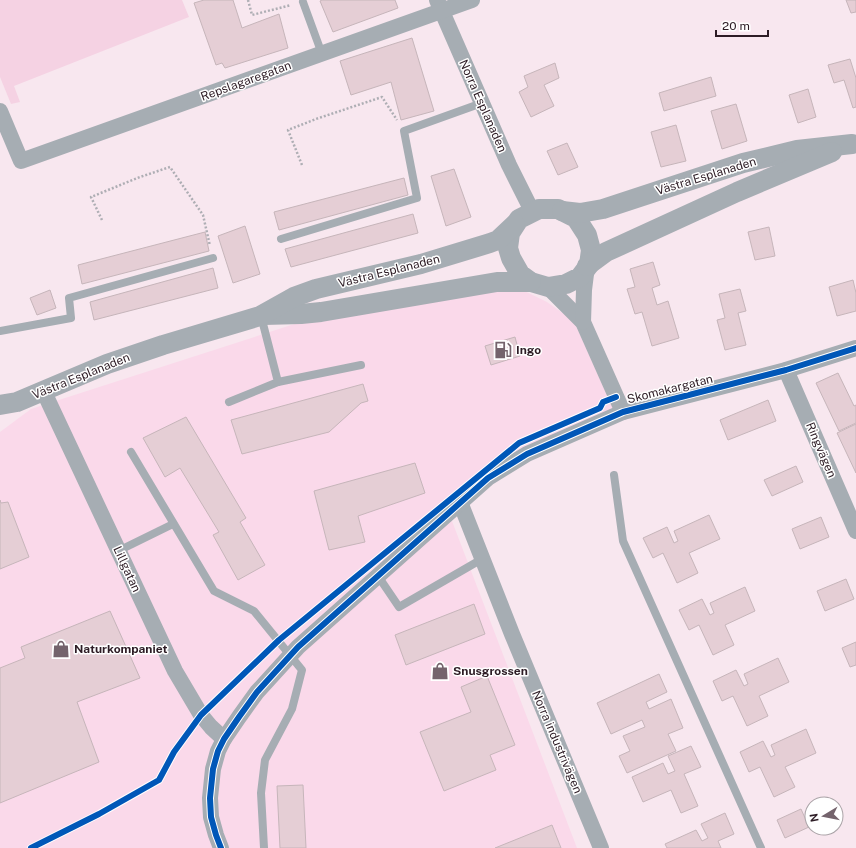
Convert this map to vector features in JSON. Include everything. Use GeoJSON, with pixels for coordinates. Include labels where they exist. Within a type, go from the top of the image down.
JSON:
{"type":"FeatureCollection","features":[{"type":"Feature","properties":{"kind":"street","name":"Repslagaregatan"},"geometry":{"type":"LineString","coordinates":[[0,111],[21,161],[322,54],[439,6],[472,0]]}},
{"type":"Feature","properties":{"kind":"street","name":"Norra Esplanaden"},"geometry":{"type":"LineString","coordinates":[[439,6],[509,166],[532,211]]}},
{"type":"Feature","properties":{"kind":"street","name":"Västra Esplanaden"},"geometry":{"type":"LineString","coordinates":[[562,211],[580,213],[603,209],[743,163],[797,150],[854,143]]}},
{"type":"Feature","properties":{"kind":"street","name":"Västra Esplanaden"},"geometry":{"type":"LineString","coordinates":[[587,266],[606,252],[737,192],[854,143]]}},
{"type":"Feature","properties":{"kind":"street"},"geometry":{"type":"LineString","coordinates":[[583,322],[539,285],[520,274],[511,258],[508,248],[510,232],[519,219],[532,211],[538,209],[558,209],[576,218],[587,235],[591,250],[584,290],[583,322],[623,412]]}},
{"type":"Feature","properties":{"kind":"street","name":"Västra Esplanaden"},"geometry":{"type":"LineString","coordinates":[[0,414],[8,403],[108,364],[163,345],[260,316],[294,297],[316,289],[421,264],[490,244],[498,240],[515,224]]}},
{"type":"Feature","properties":{"kind":"street"},"geometry":{"type":"LineString","coordinates":[[539,285],[566,284],[580,277],[587,266]]}},
{"type":"Feature","properties":{"kind":"street","name":"Västra Esplanaden"},"geometry":{"type":"LineString","coordinates":[[260,316],[321,312],[497,282],[539,285]]}},
{"type":"Feature","properties":{"kind":"street","name":"Skomakargatan"},"geometry":{"type":"LineString","coordinates":[[221,848],[211,817],[210,798],[213,769],[218,751],[224,739],[257,692],[290,655],[488,478],[527,454],[623,412],[786,370],[856,348]]}},
{"type":"Feature","properties":{"kind":"street","name":"Ringvägen"},"geometry":{"type":"LineString","coordinates":[[786,370],[856,531]]}},
{"type":"Feature","properties":{"kind":"street","name":"Lillgatan"},"geometry":{"type":"LineString","coordinates":[[43,390],[175,671],[201,715],[224,739]]}},
{"type":"Feature","properties":{"kind":"street","name":"Norra industrivägen"},"geometry":{"type":"LineString","coordinates":[[460,502],[512,634],[601,848]]}},
{"type":"Feature","properties":{"kind":"lane"},"geometry":{"type":"LineString","coordinates":[[303,2],[322,54]]}},
{"type":"Feature","properties":{"kind":"lane"},"geometry":{"type":"LineString","coordinates":[[280,239],[417,198],[404,130],[482,103]]}},
{"type":"Feature","properties":{"kind":"lane"},"geometry":{"type":"LineString","coordinates":[[0,331],[71,318],[69,298],[213,258]]}},
{"type":"Feature","properties":{"kind":"lane"},"geometry":{"type":"LineString","coordinates":[[260,316],[278,382]]}},
{"type":"Feature","properties":{"kind":"lane"},"geometry":{"type":"LineString","coordinates":[[229,402],[278,382],[361,365]]}},
{"type":"Feature","properties":{"kind":"lane"},"geometry":{"type":"LineString","coordinates":[[131,452],[214,591],[254,611],[302,670],[292,709],[265,760],[261,793],[264,848]]}},
{"type":"Feature","properties":{"kind":"lane"},"geometry":{"type":"LineString","coordinates":[[614,475],[623,542],[761,848]]}},
{"type":"Feature","properties":{"kind":"lane"},"geometry":{"type":"LineString","coordinates":[[118,552],[173,524]]}},
{"type":"Feature","properties":{"kind":"lane"},"geometry":{"type":"LineString","coordinates":[[378,576],[399,607],[482,559]]}},
{"type":"Feature","properties":{"kind":"path"},"geometry":{"type":"LineString","coordinates":[[248,0],[252,15],[303,2]]}},
{"type":"Feature","properties":{"kind":"path"},"geometry":{"type":"LineString","coordinates":[[302,165],[288,130],[316,119],[382,97],[404,130]]}},
{"type":"Feature","properties":{"kind":"path"},"geometry":{"type":"LineString","coordinates":[[102,220],[91,197],[140,177],[170,167],[203,215],[213,258]]}},
{"type":"Feature","properties":{"kind":"shaded area"},"geometry":{"type":"Polygon","coordinates":[[[0,0],[182,0],[189,17],[14,86],[20,102],[11,104],[0,77],[0,0]]]}},
{"type":"Feature","properties":{"kind":"shaded area"},"geometry":{"type":"Polygon","coordinates":[[[510,284],[547,302],[574,321],[614,411],[447,508],[577,848],[0,848],[0,432],[31,409],[344,308],[510,284]]]}},
{"type":"Feature","properties":{"kind":"building"},"geometry":{"type":"Polygon","coordinates":[[[204,0],[233,0],[242,28],[279,14],[288,48],[225,68],[222,63],[216,65],[194,3],[204,0]]]}},
{"type":"Feature","properties":{"kind":"building"},"geometry":{"type":"Polygon","coordinates":[[[395,0],[398,8],[333,32],[320,1],[395,0]]]}},
{"type":"Feature","properties":{"kind":"building"},"geometry":{"type":"Polygon","coordinates":[[[846,0],[856,0],[856,12],[851,13],[846,0]]]}},
{"type":"Feature","properties":{"kind":"building"},"geometry":{"type":"Polygon","coordinates":[[[412,38],[434,111],[401,120],[391,82],[351,95],[340,61],[412,38]]]}},
{"type":"Feature","properties":{"kind":"building"},"geometry":{"type":"Polygon","coordinates":[[[850,59],[856,78],[856,107],[853,108],[844,80],[834,83],[828,65],[850,59]]]}},
{"type":"Feature","properties":{"kind":"building"},"geometry":{"type":"Polygon","coordinates":[[[555,63],[559,78],[544,85],[554,106],[531,117],[519,92],[528,87],[524,76],[555,63]]]}},
{"type":"Feature","properties":{"kind":"building"},"geometry":{"type":"Polygon","coordinates":[[[711,77],[716,96],[664,111],[659,93],[711,77]]]}},
{"type":"Feature","properties":{"kind":"building"},"geometry":{"type":"Polygon","coordinates":[[[808,89],[816,117],[798,123],[789,95],[808,89]]]}},
{"type":"Feature","properties":{"kind":"building"},"geometry":{"type":"Polygon","coordinates":[[[736,104],[747,141],[722,149],[711,111],[736,104]]]}},
{"type":"Feature","properties":{"kind":"building"},"geometry":{"type":"Polygon","coordinates":[[[676,125],[686,161],[661,167],[651,132],[676,125]]]}},
{"type":"Feature","properties":{"kind":"building"},"geometry":{"type":"Polygon","coordinates":[[[567,143],[578,167],[558,175],[547,151],[567,143]]]}},
{"type":"Feature","properties":{"kind":"building"},"geometry":{"type":"Polygon","coordinates":[[[454,169],[471,217],[446,226],[431,176],[454,169]]]}},
{"type":"Feature","properties":{"kind":"building"},"geometry":{"type":"Polygon","coordinates":[[[404,178],[408,195],[279,230],[274,212],[404,178]]]}},
{"type":"Feature","properties":{"kind":"building"},"geometry":{"type":"Polygon","coordinates":[[[413,214],[418,233],[291,267],[285,249],[413,214]]]}},
{"type":"Feature","properties":{"kind":"building"},"geometry":{"type":"Polygon","coordinates":[[[245,226],[260,274],[233,283],[218,236],[245,226]]]}},
{"type":"Feature","properties":{"kind":"building"},"geometry":{"type":"Polygon","coordinates":[[[769,227],[775,256],[755,260],[748,232],[769,227]]]}},
{"type":"Feature","properties":{"kind":"building"},"geometry":{"type":"Polygon","coordinates":[[[205,232],[209,251],[82,284],[78,265],[205,232]]]}},
{"type":"Feature","properties":{"kind":"building"},"geometry":{"type":"Polygon","coordinates":[[[653,262],[660,285],[652,288],[657,305],[668,301],[679,338],[652,346],[642,312],[635,314],[627,289],[635,287],[630,269],[653,262]]]}},
{"type":"Feature","properties":{"kind":"building"},"geometry":{"type":"Polygon","coordinates":[[[213,268],[218,288],[94,320],[90,302],[213,268]]]}},
{"type":"Feature","properties":{"kind":"building"},"geometry":{"type":"Polygon","coordinates":[[[853,280],[856,293],[856,311],[837,316],[829,287],[853,280]]]}},
{"type":"Feature","properties":{"kind":"building"},"geometry":{"type":"Polygon","coordinates":[[[740,289],[746,311],[738,313],[746,345],[725,350],[717,320],[725,318],[719,294],[740,289]]]}},
{"type":"Feature","properties":{"kind":"building"},"geometry":{"type":"Polygon","coordinates":[[[50,290],[56,308],[37,315],[30,298],[50,290]]]}},
{"type":"Feature","properties":{"kind":"building"},"geometry":{"type":"Polygon","coordinates":[[[515,337],[520,356],[491,365],[485,346],[515,337]]]}},
{"type":"Feature","properties":{"kind":"building"},"geometry":{"type":"Polygon","coordinates":[[[838,373],[854,406],[856,405],[856,423],[839,431],[816,383],[838,373]]]}},
{"type":"Feature","properties":{"kind":"building"},"geometry":{"type":"Polygon","coordinates":[[[363,384],[368,401],[361,403],[329,432],[242,454],[231,420],[363,384]]]}},
{"type":"Feature","properties":{"kind":"building"},"geometry":{"type":"Polygon","coordinates":[[[768,400],[776,421],[728,440],[720,420],[768,400]]]}},
{"type":"Feature","properties":{"kind":"building"},"geometry":{"type":"Polygon","coordinates":[[[186,417],[246,518],[240,522],[265,565],[238,580],[213,535],[219,532],[180,468],[165,477],[143,438],[186,417]]]}},
{"type":"Feature","properties":{"kind":"building"},"geometry":{"type":"Polygon","coordinates":[[[856,424],[856,473],[837,433],[856,424]]]}},
{"type":"Feature","properties":{"kind":"building"},"geometry":{"type":"Polygon","coordinates":[[[415,463],[425,493],[358,516],[365,542],[329,550],[314,491],[415,463]]]}},
{"type":"Feature","properties":{"kind":"building"},"geometry":{"type":"Polygon","coordinates":[[[796,466],[803,482],[772,496],[764,480],[796,466]]]}},
{"type":"Feature","properties":{"kind":"building"},"geometry":{"type":"Polygon","coordinates":[[[0,500],[1,503],[8,502],[29,557],[0,569],[0,500]]]}},
{"type":"Feature","properties":{"kind":"building"},"geometry":{"type":"Polygon","coordinates":[[[709,515],[720,539],[689,553],[698,573],[677,583],[663,553],[653,558],[643,538],[667,527],[674,543],[678,541],[674,531],[709,515]]]}},
{"type":"Feature","properties":{"kind":"building"},"geometry":{"type":"Polygon","coordinates":[[[821,517],[829,537],[800,549],[792,529],[821,517]]]}},
{"type":"Feature","properties":{"kind":"building"},"geometry":{"type":"Polygon","coordinates":[[[846,579],[854,599],[825,611],[817,591],[846,579]]]}},
{"type":"Feature","properties":{"kind":"building"},"geometry":{"type":"Polygon","coordinates":[[[745,587],[755,611],[725,625],[734,645],[713,655],[699,625],[689,630],[679,610],[702,599],[710,615],[714,613],[710,603],[745,587]]]}},
{"type":"Feature","properties":{"kind":"building"},"geometry":{"type":"Polygon","coordinates":[[[474,604],[485,634],[406,665],[395,635],[474,604]]]}},
{"type":"Feature","properties":{"kind":"building"},"geometry":{"type":"Polygon","coordinates":[[[110,611],[140,678],[77,702],[99,762],[0,803],[0,668],[25,658],[21,647],[110,611]]]}},
{"type":"Feature","properties":{"kind":"building"},"geometry":{"type":"Polygon","coordinates":[[[856,642],[856,665],[850,667],[842,648],[856,642]]]}},
{"type":"Feature","properties":{"kind":"building"},"geometry":{"type":"Polygon","coordinates":[[[778,658],[789,682],[759,696],[768,716],[747,726],[733,696],[722,701],[713,681],[736,670],[744,686],[748,684],[744,674],[778,658]]]}},
{"type":"Feature","properties":{"kind":"building"},"geometry":{"type":"Polygon","coordinates":[[[659,674],[667,692],[646,702],[649,709],[671,699],[683,728],[668,734],[676,751],[627,773],[619,756],[630,751],[623,736],[645,727],[642,720],[611,734],[597,703],[659,674]]]}},
{"type":"Feature","properties":{"kind":"building"},"geometry":{"type":"Polygon","coordinates":[[[487,676],[515,745],[490,755],[496,770],[444,791],[420,732],[471,712],[461,687],[487,676]]]}},
{"type":"Feature","properties":{"kind":"building"},"geometry":{"type":"Polygon","coordinates":[[[806,729],[816,753],[785,767],[795,787],[774,797],[760,767],[749,772],[740,752],[763,741],[771,757],[775,755],[771,745],[806,729]]]}},
{"type":"Feature","properties":{"kind":"building"},"geometry":{"type":"Polygon","coordinates":[[[691,746],[701,767],[684,774],[698,806],[681,813],[671,790],[643,802],[632,777],[663,763],[668,774],[675,771],[668,756],[691,746]]]}},
{"type":"Feature","properties":{"kind":"building"},"geometry":{"type":"Polygon","coordinates":[[[303,785],[306,848],[280,848],[277,786],[303,785]]]}},
{"type":"Feature","properties":{"kind":"building"},"geometry":{"type":"Polygon","coordinates":[[[801,809],[804,816],[804,829],[785,838],[777,820],[801,809]]]}},
{"type":"Feature","properties":{"kind":"building"},"geometry":{"type":"Polygon","coordinates":[[[725,813],[734,834],[718,841],[721,848],[667,848],[665,844],[696,830],[702,841],[708,838],[701,824],[725,813]]]}},
{"type":"Feature","properties":{"kind":"building"},"geometry":{"type":"Polygon","coordinates":[[[552,825],[561,848],[495,848],[552,825]]]}},
{"type":"Feature","properties":{"kind":"cycle path"},"geometry":{"type":"LineString","coordinates":[[221,848],[211,817],[210,798],[213,769],[218,751],[224,739],[257,692],[298,647],[488,478],[527,454],[623,412],[786,370],[856,348]]}},
{"type":"Feature","properties":{"kind":"cycle path"},"geometry":{"type":"LineString","coordinates":[[31,848],[99,814],[159,780],[174,752],[201,715],[279,640],[519,443],[600,408],[603,402],[616,397]]}},
{"type":"Feature","properties":{"kind":"place","name":"Ingo"},"geometry":{"type":"Point","coordinates":[503,350]}},
{"type":"Feature","properties":{"kind":"place","name":"Naturkompaniet"},"geometry":{"type":"Point","coordinates":[61,649]}},
{"type":"Feature","properties":{"kind":"place","name":"Snusgrossen"},"geometry":{"type":"Point","coordinates":[440,671]}}]}
